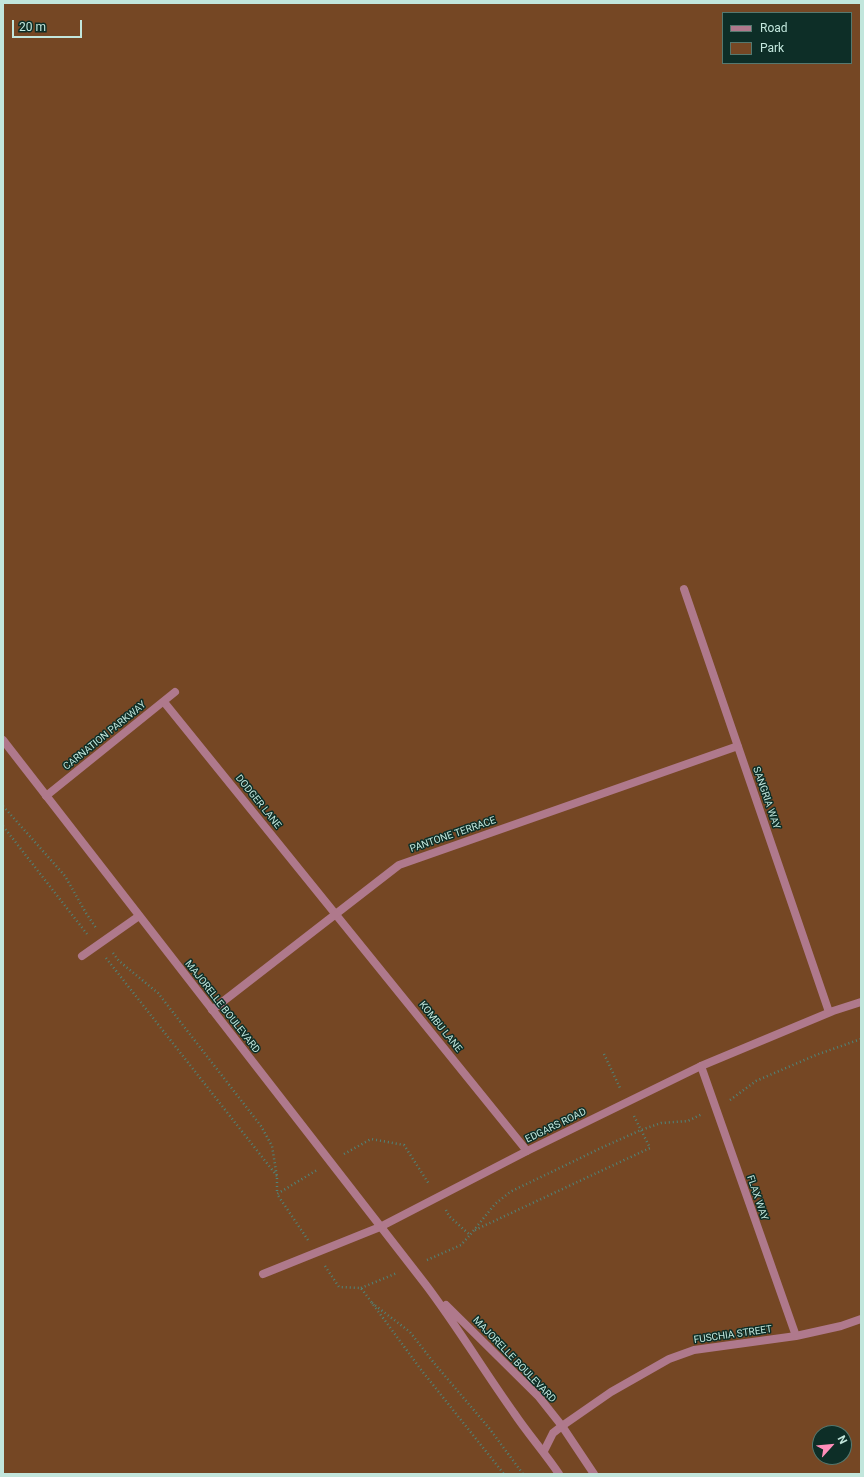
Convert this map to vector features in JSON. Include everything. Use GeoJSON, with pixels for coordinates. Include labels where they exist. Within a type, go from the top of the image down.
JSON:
{"type":"FeatureCollection","features":[{"type":"Feature","properties":{"kind":"street","name":"SANGRIA WAY"},"geometry":{"type":"LineString","coordinates":[[684,589],[829,1012]]}},
{"type":"Feature","properties":{"kind":"street","name":"CARNATION PARKWAY"},"geometry":{"type":"LineString","coordinates":[[46,796],[175,692]]}},
{"type":"Feature","properties":{"kind":"street","name":"DODGER LANE"},"geometry":{"type":"LineString","coordinates":[[164,702],[336,915]]}},
{"type":"Feature","properties":{"kind":"street","name":"MAJORELLE BOULEVARD"},"geometry":{"type":"LineString","coordinates":[[3,740],[6,750],[46,796],[426,1285],[514,1414],[544,1451],[559,1474]]}},
{"type":"Feature","properties":{"kind":"street","name":"PANTONE TERRACE"},"geometry":{"type":"LineString","coordinates":[[212,1010],[399,865],[738,746]]}},
{"type":"Feature","properties":{"kind":"street","name":"KOMBU LANE"},"geometry":{"type":"LineString","coordinates":[[336,915],[527,1151]]}},
{"type":"Feature","properties":{"kind":"street"},"geometry":{"type":"LineString","coordinates":[[82,956],[139,916]]}},
{"type":"Feature","properties":{"kind":"street","name":"EDGARS ROAD"},"geometry":{"type":"LineString","coordinates":[[263,1274],[380,1227],[527,1151],[700,1066],[829,1012],[861,1002]]}},
{"type":"Feature","properties":{"kind":"street","name":"FLAX WAY"},"geometry":{"type":"LineString","coordinates":[[700,1066],[796,1336]]}},
{"type":"Feature","properties":{"kind":"street","name":"MAJORELLE BOULEVARD"},"geometry":{"type":"LineString","coordinates":[[426,1285],[539,1397],[562,1426],[594,1474]]}},
{"type":"Feature","properties":{"kind":"street","name":"FUSCHIA STREET"},"geometry":{"type":"LineString","coordinates":[[544,1451],[553,1433],[562,1426],[611,1392],[669,1359],[694,1350],[796,1336],[841,1326],[861,1319]]}},
{"type":"Feature","properties":{"kind":"path"},"geometry":{"type":"LineString","coordinates":[[3,806],[65,876],[86,912],[119,961],[158,993],[261,1126],[272,1146],[277,1177],[277,1194]]}},
{"type":"Feature","properties":{"kind":"path"},"geometry":{"type":"LineString","coordinates":[[3,826],[277,1177]]}},
{"type":"Feature","properties":{"kind":"path"},"geometry":{"type":"LineString","coordinates":[[604,1054],[627,1102],[641,1130],[650,1148],[474,1230],[496,1204],[510,1192],[641,1130],[661,1123],[688,1121],[729,1100],[756,1081],[816,1055],[861,1039]]}},
{"type":"Feature","properties":{"kind":"path"},"geometry":{"type":"LineString","coordinates":[[504,1474],[422,1371],[369,1300],[410,1332],[434,1364],[489,1428],[523,1474]]}},
{"type":"Feature","properties":{"kind":"green space"},"geometry":{"type":"Polygon","coordinates":[[[3,3],[861,3],[861,1474],[3,1474],[3,3]]]}}]}
